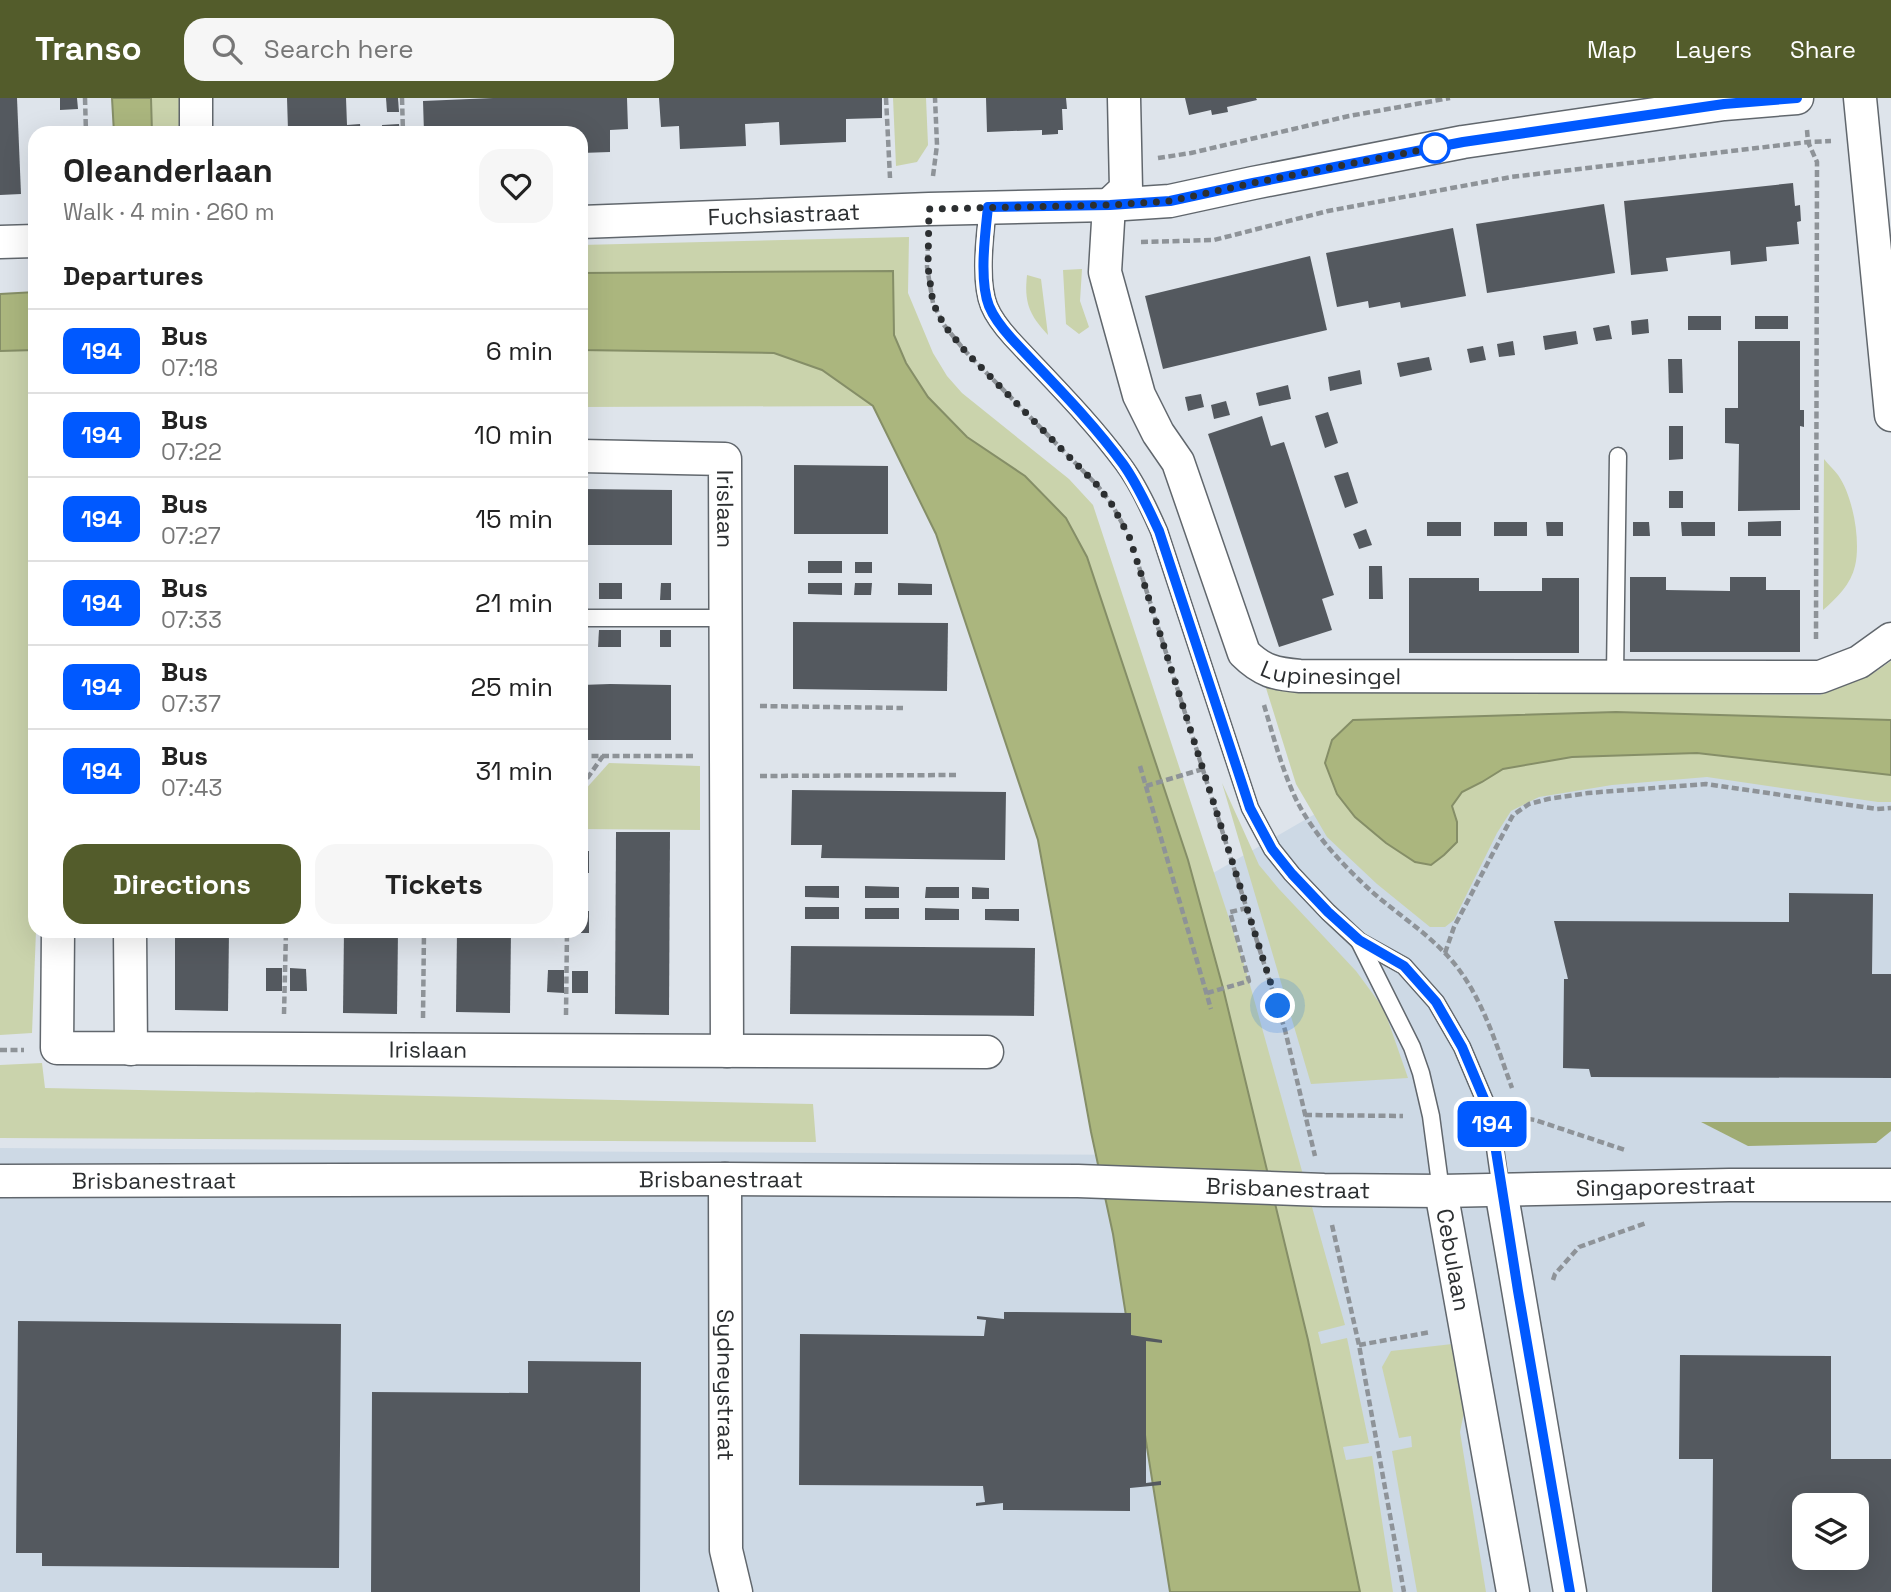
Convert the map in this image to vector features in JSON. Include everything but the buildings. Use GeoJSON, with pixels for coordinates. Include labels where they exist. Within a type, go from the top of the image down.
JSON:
{"type":"FeatureCollection","features":[{"type":"Feature","properties":{"kind":"street"},"geometry":{"type":"LineString","coordinates":[[196,98],[196,126]]}},
{"type":"Feature","properties":{"kind":"street"},"geometry":{"type":"LineString","coordinates":[[1110,205],[1126,189],[1124,98]]}},
{"type":"Feature","properties":{"kind":"street","name":"Fuchsiastraat"},"geometry":{"type":"LineString","coordinates":[[588,222],[1170,201],[1463,142],[1724,101],[1797,98]]}},
{"type":"Feature","properties":{"kind":"street"},"geometry":{"type":"LineString","coordinates":[[1860,98],[1891,415]]}},
{"type":"Feature","properties":{"kind":"street","name":"Lupinesingel"},"geometry":{"type":"LineString","coordinates":[[1110,205],[1105,272],[1139,396],[1158,433],[1178,462],[1244,653],[1256,664],[1277,674],[1300,676],[1821,677],[1858,662],[1891,639]]}},
{"type":"Feature","properties":{"kind":"street"},"geometry":{"type":"LineString","coordinates":[[0,242],[28,241]]}},
{"type":"Feature","properties":{"kind":"street","name":"Irislaan"},"geometry":{"type":"LineString","coordinates":[[588,456],[724,459],[727,1051]]}},
{"type":"Feature","properties":{"kind":"street","name":"Irislaan"},"geometry":{"type":"LineString","coordinates":[[58,938],[57,1048],[987,1052]]}},
{"type":"Feature","properties":{"kind":"street"},"geometry":{"type":"LineString","coordinates":[[130,938],[131,1049]]}},
{"type":"Feature","properties":{"kind":"street","name":"Sydneystraat"},"geometry":{"type":"LineString","coordinates":[[725,1179],[726,1550],[736,1592]]}},
{"type":"Feature","properties":{"kind":"street","name":"Brisbanestraat"},"geometry":{"type":"LineString","coordinates":[[0,1181],[1078,1181],[1441,1191]]}},
{"type":"Feature","properties":{"kind":"street","name":"Singaporestraat"},"geometry":{"type":"LineString","coordinates":[[1441,1191],[1729,1185],[1891,1185]]}},
{"type":"Feature","properties":{"kind":"street","name":"Cebulaan"},"geometry":{"type":"LineString","coordinates":[[1501,1190],[1570,1592]]}},
{"type":"Feature","properties":{"kind":"street","name":"Cebulaan"},"geometry":{"type":"LineString","coordinates":[[1441,1191],[1513,1592]]}},
{"type":"Feature","properties":{"kind":"lane","name":"Cebulaan"},"geometry":{"type":"LineString","coordinates":[[988,207],[985,285],[989,304],[999,324],[1102,437],[1137,486],[1159,531],[1250,808],[1272,849],[1328,912],[1359,940],[1404,966],[1436,1002],[1462,1047],[1490,1113],[1501,1190]]}},
{"type":"Feature","properties":{"kind":"lane"},"geometry":{"type":"LineString","coordinates":[[1615,675],[1618,456]]}},
{"type":"Feature","properties":{"kind":"lane"},"geometry":{"type":"LineString","coordinates":[[588,618],[725,618]]}},
{"type":"Feature","properties":{"kind":"lane","name":"Cebulaan"},"geometry":{"type":"LineString","coordinates":[[1359,940],[1412,1047],[1421,1073],[1441,1191]]}},
{"type":"Feature","properties":{"kind":"path"},"geometry":{"type":"LineString","coordinates":[[85,98],[86,126]]}},
{"type":"Feature","properties":{"kind":"path"},"geometry":{"type":"LineString","coordinates":[[402,98],[403,126]]}},
{"type":"Feature","properties":{"kind":"path"},"geometry":{"type":"LineString","coordinates":[[886,98],[890,181]]}},
{"type":"Feature","properties":{"kind":"path"},"geometry":{"type":"LineString","coordinates":[[936,98],[937,145],[932,178],[946,177]]}},
{"type":"Feature","properties":{"kind":"path"},"geometry":{"type":"LineString","coordinates":[[1125,170],[1162,157],[1191,153],[1349,116],[1450,98]]}},
{"type":"Feature","properties":{"kind":"path"},"geometry":{"type":"LineString","coordinates":[[1106,243],[1214,240],[1328,211],[1511,177],[1808,142],[1863,139]]}},
{"type":"Feature","properties":{"kind":"path"},"geometry":{"type":"LineString","coordinates":[[1808,142],[1816,162],[1816,658],[1821,677]]}},
{"type":"Feature","properties":{"kind":"path"},"geometry":{"type":"LineString","coordinates":[[929,209],[928,267],[933,303],[944,325],[965,351],[1096,484],[1111,503],[1129,536]]}},
{"type":"Feature","properties":{"kind":"path"},"geometry":{"type":"LineString","coordinates":[[1138,562],[1285,1030],[1313,1189],[1359,1345],[1404,1592]]}},
{"type":"Feature","properties":{"kind":"path"},"geometry":{"type":"LineString","coordinates":[[1256,664],[1258,684],[1295,798],[1316,832],[1339,861],[1445,953],[1458,968],[1474,992],[1495,1040],[1513,1092]]}},
{"type":"Feature","properties":{"kind":"path"},"geometry":{"type":"LineString","coordinates":[[726,706],[903,708]]}},
{"type":"Feature","properties":{"kind":"path"},"geometry":{"type":"LineString","coordinates":[[588,756],[726,766],[958,775]]}},
{"type":"Feature","properties":{"kind":"path"},"geometry":{"type":"LineString","coordinates":[[588,777],[603,756]]}},
{"type":"Feature","properties":{"kind":"path"},"geometry":{"type":"LineString","coordinates":[[1140,766],[1211,1009]]}},
{"type":"Feature","properties":{"kind":"path"},"geometry":{"type":"LineString","coordinates":[[1146,786],[1203,769]]}},
{"type":"Feature","properties":{"kind":"path"},"geometry":{"type":"LineString","coordinates":[[1445,953],[1454,927],[1513,816],[1529,804],[1588,793],[1706,784],[1877,809],[1891,808]]}},
{"type":"Feature","properties":{"kind":"path"},"geometry":{"type":"LineString","coordinates":[[1207,993],[1249,981],[1230,912],[1247,908]]}},
{"type":"Feature","properties":{"kind":"path"},"geometry":{"type":"LineString","coordinates":[[284,1050],[286,938]]}},
{"type":"Feature","properties":{"kind":"path"},"geometry":{"type":"LineString","coordinates":[[422,1050],[424,938]]}},
{"type":"Feature","properties":{"kind":"path"},"geometry":{"type":"LineString","coordinates":[[566,1051],[567,938]]}},
{"type":"Feature","properties":{"kind":"path"},"geometry":{"type":"LineString","coordinates":[[1518,1105],[1522,1118]]}},
{"type":"Feature","properties":{"kind":"shaded area"},"geometry":{"type":"Polygon","coordinates":[[[112,98],[151,98],[152,126],[114,126],[112,98]]]}},
{"type":"Feature","properties":{"kind":"shaded area"},"geometry":{"type":"Polygon","coordinates":[[[151,98],[186,98],[187,126],[152,126],[151,98]]]}},
{"type":"Feature","properties":{"kind":"shaded area"},"geometry":{"type":"Polygon","coordinates":[[[893,98],[926,98],[928,145],[917,162],[896,166],[893,98]]]}},
{"type":"Feature","properties":{"kind":"shaded area"},"geometry":{"type":"Polygon","coordinates":[[[909,237],[908,293],[933,353],[947,376],[962,393],[1069,479],[1093,505],[1245,967],[1345,1325],[1318,1332],[1321,1344],[1347,1338],[1369,1443],[1343,1447],[1346,1460],[1372,1456],[1393,1592],[1360,1592],[1308,1340],[1188,860],[1087,557],[1025,476],[967,437],[928,397],[906,363],[894,335],[892,272],[588,273],[588,245],[909,237]]]}},
{"type":"Feature","properties":{"kind":"shaded area"},"geometry":{"type":"Polygon","coordinates":[[[1082,269],[1080,301],[1089,327],[1079,334],[1066,324],[1063,270],[1082,269]]]}},
{"type":"Feature","properties":{"kind":"shaded area"},"geometry":{"type":"Polygon","coordinates":[[[893,271],[894,335],[906,363],[928,397],[967,437],[1025,476],[1066,518],[1087,557],[1188,860],[1223,988],[1308,1340],[1360,1592],[1170,1592],[1113,1234],[1091,1132],[1038,840],[936,534],[873,406],[822,370],[774,353],[588,350],[588,273],[893,271]]]}},
{"type":"Feature","properties":{"kind":"shaded area"},"geometry":{"type":"Polygon","coordinates":[[[1027,275],[1041,279],[1048,335],[1029,308],[1027,275]]]}},
{"type":"Feature","properties":{"kind":"shaded area"},"geometry":{"type":"Polygon","coordinates":[[[28,292],[28,350],[0,351],[0,294],[28,292]]]}},
{"type":"Feature","properties":{"kind":"shaded area"},"geometry":{"type":"Polygon","coordinates":[[[28,350],[28,938],[36,938],[32,1033],[0,1035],[0,351],[28,350]]]}},
{"type":"Feature","properties":{"kind":"shaded area"},"geometry":{"type":"Polygon","coordinates":[[[588,350],[774,353],[822,370],[873,406],[588,407],[588,350]]]}},
{"type":"Feature","properties":{"kind":"shaded area"},"geometry":{"type":"Polygon","coordinates":[[[1824,459],[1838,475],[1852,506],[1857,556],[1847,585],[1823,610],[1824,459]]]}},
{"type":"Feature","properties":{"kind":"shaded area"},"geometry":{"type":"Polygon","coordinates":[[[1891,661],[1891,720],[1616,712],[1353,720],[1355,817],[1415,862],[1431,865],[1457,822],[1452,806],[1461,792],[1503,769],[1572,757],[1697,753],[1891,775],[1891,802],[1707,777],[1612,785],[1539,797],[1511,811],[1497,833],[1454,920],[1445,927],[1430,927],[1377,884],[1327,837],[1296,784],[1266,688],[1369,687],[1425,693],[1820,695],[1875,672],[1891,661]]]}},
{"type":"Feature","properties":{"kind":"shaded area"},"geometry":{"type":"Polygon","coordinates":[[[1891,704],[1891,1592],[0,1592],[0,1148],[1158,1155],[1137,917],[1393,769],[1891,704]]]}},
{"type":"Feature","properties":{"kind":"shaded area"},"geometry":{"type":"Polygon","coordinates":[[[1616,712],[1891,720],[1891,775],[1697,753],[1572,757],[1503,769],[1462,792],[1452,806],[1457,822],[1457,842],[1431,865],[1415,862],[1386,843],[1355,817],[1337,794],[1325,763],[1332,740],[1353,720],[1616,712]]]}},
{"type":"Feature","properties":{"kind":"shaded area"},"geometry":{"type":"Polygon","coordinates":[[[609,763],[700,766],[700,830],[588,829],[588,786],[609,763]]]}},
{"type":"Feature","properties":{"kind":"shaded area"},"geometry":{"type":"Polygon","coordinates":[[[1222,783],[1259,865],[1356,971],[1384,1009],[1408,1078],[1311,1084],[1222,783]]]}},
{"type":"Feature","properties":{"kind":"shaded area"},"geometry":{"type":"Polygon","coordinates":[[[42,1063],[45,1088],[813,1104],[816,1142],[0,1138],[0,1065],[42,1063]]]}},
{"type":"Feature","properties":{"kind":"shaded area"},"geometry":{"type":"Polygon","coordinates":[[[1701,1122],[1891,1122],[1891,1131],[1876,1143],[1748,1146],[1701,1122]]]}},
{"type":"Feature","properties":{"kind":"shaded area"},"geometry":{"type":"Polygon","coordinates":[[[1461,1343],[1467,1398],[1460,1432],[1486,1592],[1417,1592],[1392,1451],[1412,1447],[1411,1436],[1399,1438],[1382,1367],[1391,1351],[1461,1343]]]}},
{"type":"Feature","properties":{"kind":"bus line","name":"194"},"geometry":{"type":"LineString","coordinates":[[1570,1592],[1490,1113],[1462,1047],[1436,1002],[1404,966],[1359,940],[1328,912],[1272,849],[1250,808],[1159,531],[1143,496],[1125,466],[1102,437],[999,324],[989,304],[985,285],[988,207],[1170,201],[1463,142],[1724,104],[1797,98]]}},
{"type":"Feature","properties":{"kind":"route"},"geometry":{"type":"LineString","coordinates":[[1278,1006],[1129,536],[1111,503],[1096,484],[965,351],[944,325],[933,303],[928,267],[929,209],[1170,201],[1441,146],[1435,148]]}}]}
